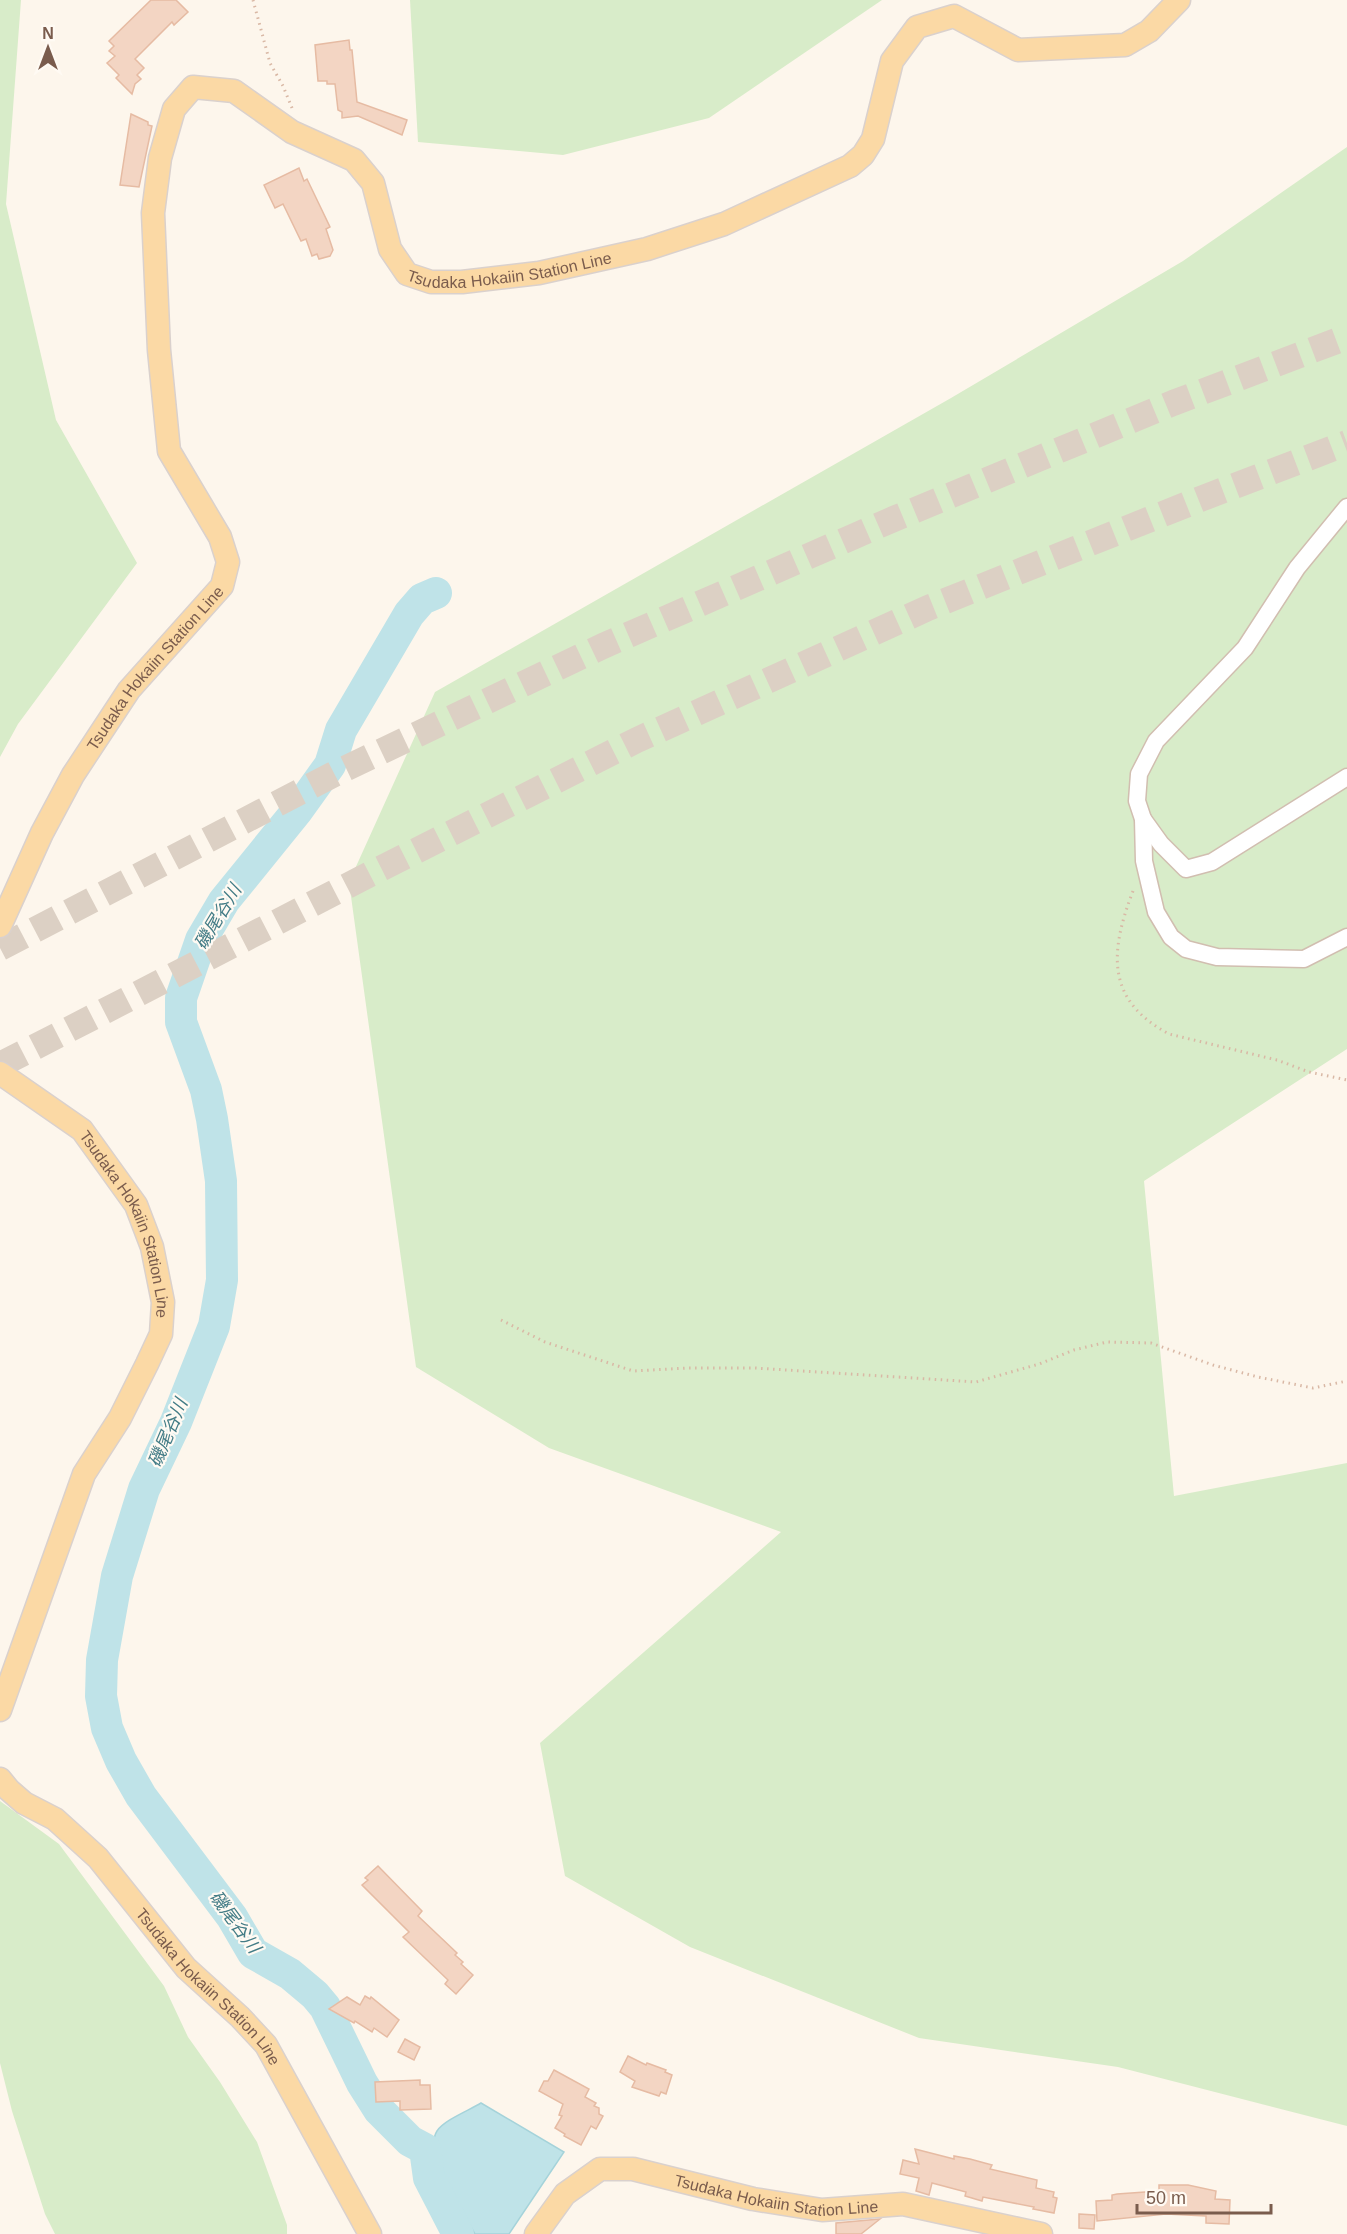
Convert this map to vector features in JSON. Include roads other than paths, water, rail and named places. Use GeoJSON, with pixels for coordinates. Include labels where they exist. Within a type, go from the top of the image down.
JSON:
{"type":"FeatureCollection","features":[{"type":"Feature","properties":{"kind":"main road","name":"Tsudaka Hokaiin Station Line"},"geometry":{"type":"LineString","coordinates":[[0,926],[42,833],[73,775],[129,690],[222,586],[228,562],[220,537],[169,452],[159,350],[153,213],[160,158],[174,109],[193,87],[234,91],[292,132],[354,160],[373,183],[390,249],[407,274],[431,282],[462,282],[539,273],[647,249],[724,224],[850,166],[863,155],[873,139],[892,60],[917,27],[954,16],[1018,51],[1125,45],[1149,31],[1179,0]]}},
{"type":"Feature","properties":{"kind":"main road","name":"Tsudaka Hokaiin Station Line"},"geometry":{"type":"LineString","coordinates":[[0,1073],[82,1130],[136,1205],[152,1247],[163,1302],[161,1334],[120,1418],[84,1474],[0,1710]]}},
{"type":"Feature","properties":{"kind":"main road","name":"Tsudaka Hokaiin Station Line"},"geometry":{"type":"LineString","coordinates":[[0,1779],[24,1803],[55,1819],[98,1858],[186,1968],[266,2045],[370,2234]]}},
{"type":"Feature","properties":{"kind":"main road","name":"Tsudaka Hokaiin Station Line"},"geometry":{"type":"LineString","coordinates":[[536,2234],[565,2194],[600,2169],[633,2169],[753,2199],[822,2210],[903,2204],[1041,2234]]}},
{"type":"Feature","properties":{"kind":"street"},"geometry":{"type":"LineString","coordinates":[[1347,507],[1297,568],[1245,648],[1156,741],[1139,774],[1137,801],[1143,819],[1144,861],[1156,912],[1171,937],[1186,949],[1217,957],[1304,959],[1347,937]]}},
{"type":"Feature","properties":{"kind":"street"},"geometry":{"type":"LineString","coordinates":[[1143,819],[1161,844],[1186,869],[1212,862],[1347,777]]}},
{"type":"Feature","properties":{"kind":"water"},"geometry":{"type":"Polygon","coordinates":[[[481,2103],[564,2152],[509,2234],[475,2234],[446,2183],[435,2154],[434,2141],[440,2127],[481,2103]]]}},
{"type":"Feature","properties":{"kind":"waterway","name":"磯尾谷川"},"geometry":{"type":"LineString","coordinates":[[436,593],[422,599],[409,614],[341,730],[330,765],[297,811],[224,901],[201,940],[181,998],[181,1022],[206,1090],[212,1119],[221,1181],[222,1280],[214,1326],[176,1422],[144,1489],[117,1576],[102,1660],[101,1696],[107,1728],[121,1761],[141,1796],[232,1917],[253,1953],[290,1974],[315,1995],[325,2007],[362,2083],[379,2110],[410,2141],[425,2149],[429,2178],[458,2234]]}},
{"type":"Feature","properties":{"kind":"tunnel"},"geometry":{"type":"LineString","coordinates":[[0,948],[338,772],[603,646],[896,518],[1173,403],[1347,337]]}},
{"type":"Feature","properties":{"kind":"tunnel"},"geometry":{"type":"LineString","coordinates":[[0,1065],[380,869],[637,740],[928,608],[1347,443]]}}]}
